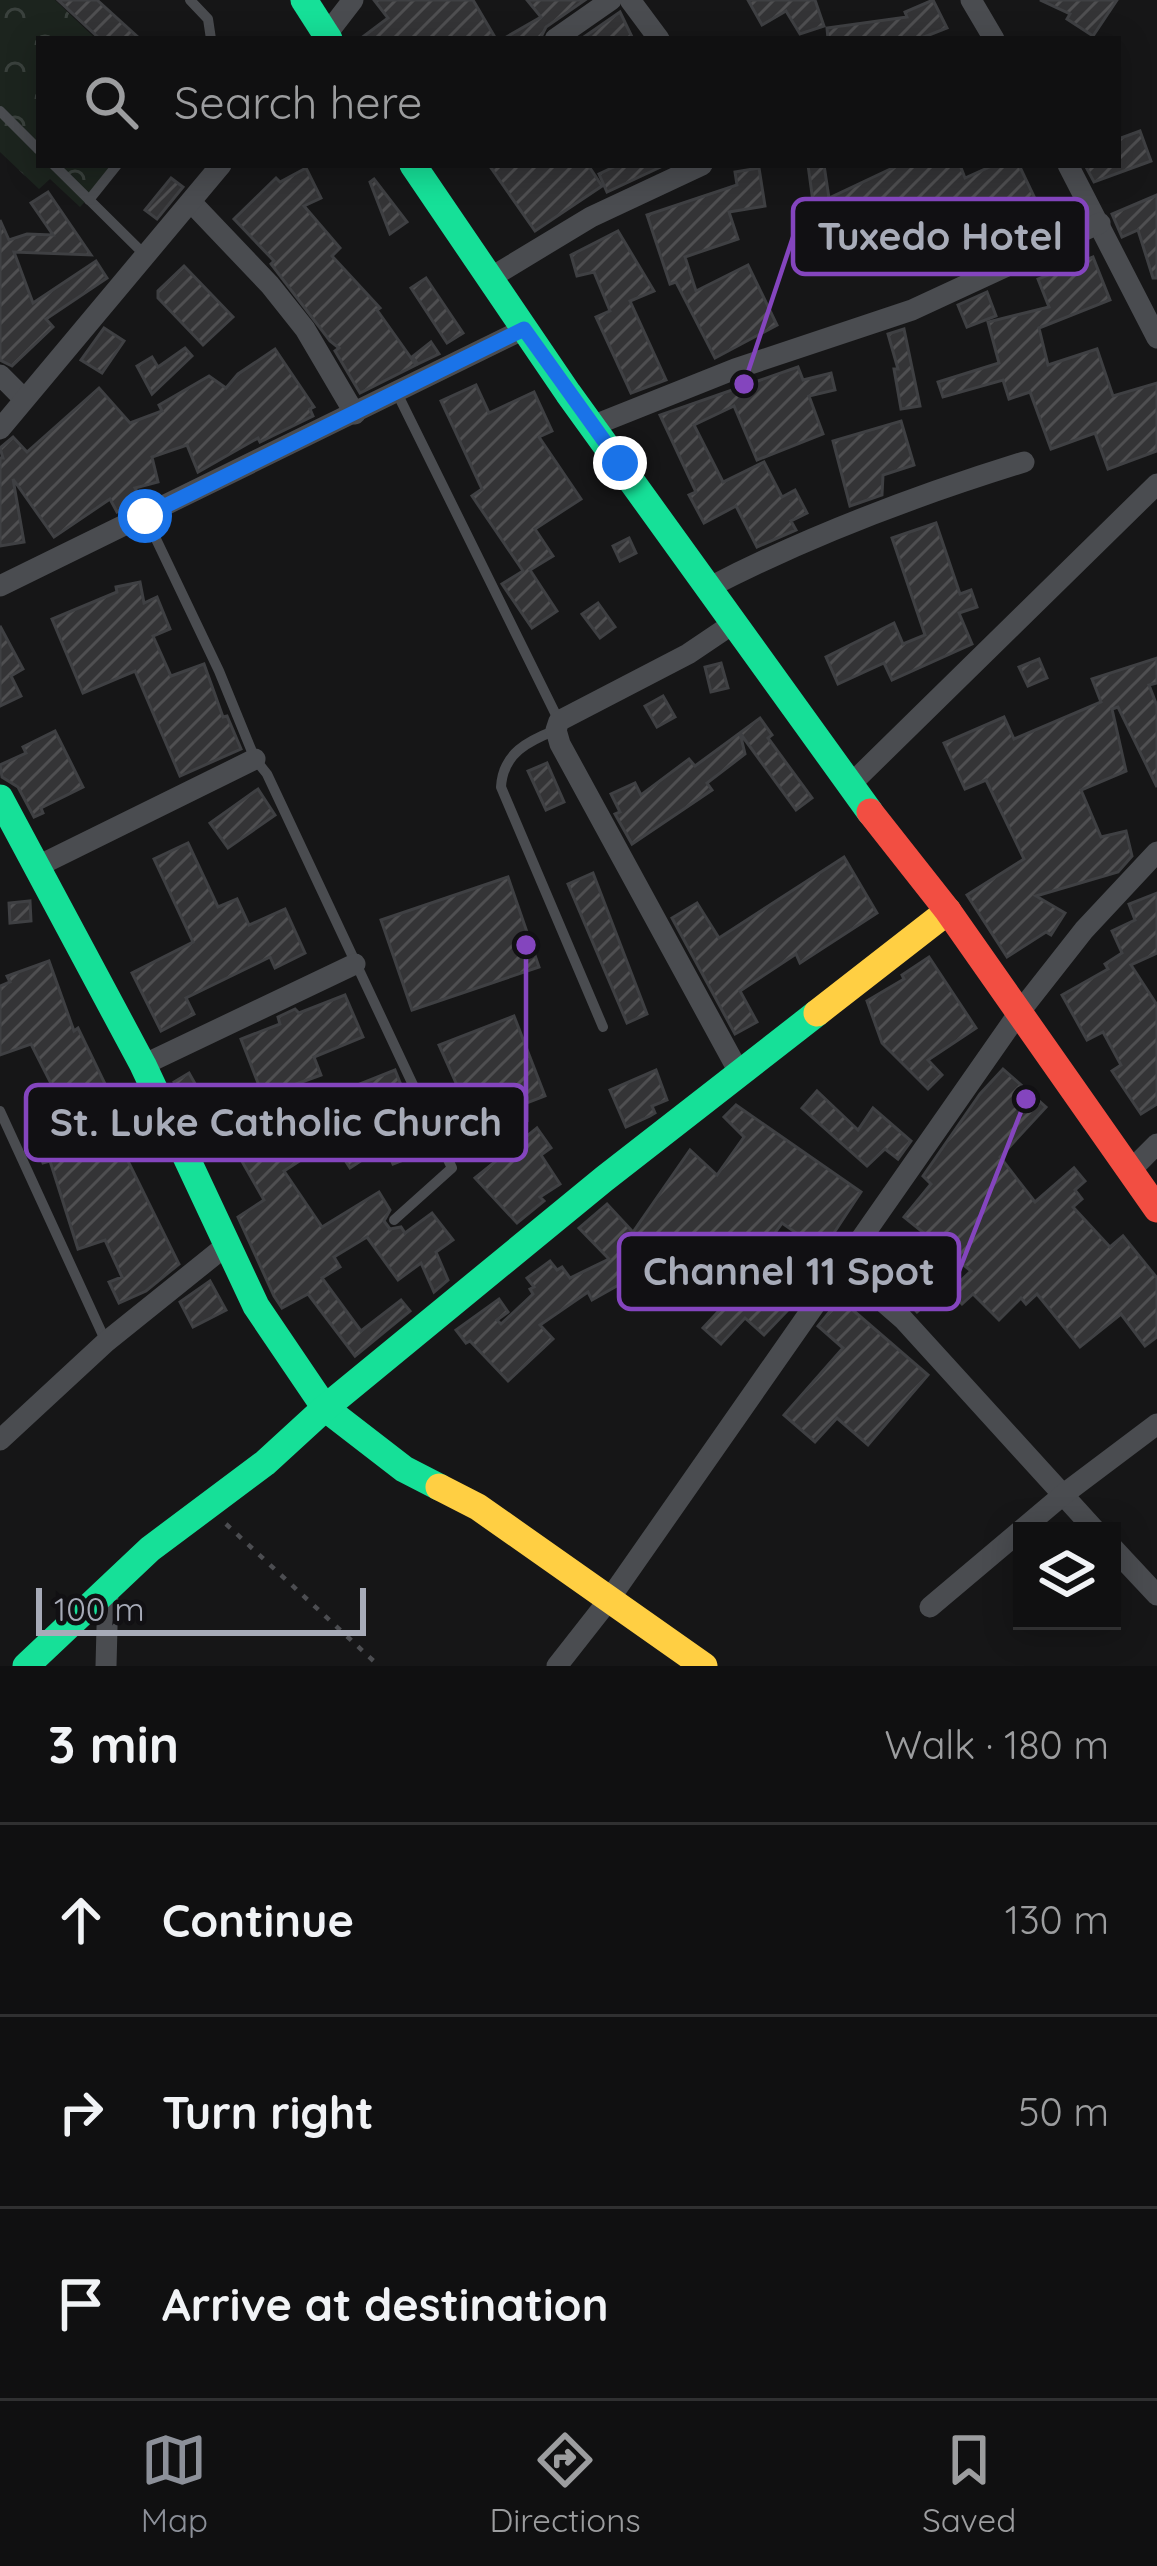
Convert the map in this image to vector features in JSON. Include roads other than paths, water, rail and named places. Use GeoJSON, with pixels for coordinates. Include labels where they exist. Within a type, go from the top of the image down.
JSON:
{"type":"FeatureCollection","features":[{"type":"Feature","properties":{"kind":"street"},"geometry":{"type":"LineString","coordinates":[[304,0],[325,36]]}},
{"type":"Feature","properties":{"kind":"street"},"geometry":{"type":"LineString","coordinates":[[327,36],[353,0]]}},
{"type":"Feature","properties":{"kind":"street"},"geometry":{"type":"LineString","coordinates":[[559,36],[611,0]]}},
{"type":"Feature","properties":{"kind":"street"},"geometry":{"type":"LineString","coordinates":[[630,0],[656,36]]}},
{"type":"Feature","properties":{"kind":"street"},"geometry":{"type":"LineString","coordinates":[[971,0],[992,36]]}},
{"type":"Feature","properties":{"kind":"street"},"geometry":{"type":"LineString","coordinates":[[0,429],[219,168]]}},
{"type":"Feature","properties":{"kind":"street"},"geometry":{"type":"LineString","coordinates":[[414,168],[592,426],[850,785],[948,911],[1157,1209]]}},
{"type":"Feature","properties":{"kind":"street"},"geometry":{"type":"LineString","coordinates":[[490,278],[591,217],[696,168]]}},
{"type":"Feature","properties":{"kind":"street"},"geometry":{"type":"LineString","coordinates":[[1070,168],[1157,338]]}},
{"type":"Feature","properties":{"kind":"street"},"geometry":{"type":"LineString","coordinates":[[191,202],[304,328],[355,414]]}},
{"type":"Feature","properties":{"kind":"street"},"geometry":{"type":"LineString","coordinates":[[592,426],[734,369],[912,310],[1100,223]]}},
{"type":"Feature","properties":{"kind":"street"},"geometry":{"type":"LineString","coordinates":[[0,586],[524,329]]}},
{"type":"Feature","properties":{"kind":"street"},"geometry":{"type":"LineString","coordinates":[[0,374],[22,398]]}},
{"type":"Feature","properties":{"kind":"street"},"geometry":{"type":"LineString","coordinates":[[708,588],[793,544],[912,496],[1024,462]]}},
{"type":"Feature","properties":{"kind":"street"},"geometry":{"type":"LineString","coordinates":[[850,785],[1157,484]]}},
{"type":"Feature","properties":{"kind":"street"},"geometry":{"type":"LineString","coordinates":[[734,623],[558,726],[560,744],[635,888],[740,1074]]}},
{"type":"Feature","properties":{"kind":"street"},"geometry":{"type":"LineString","coordinates":[[36,867],[255,759]]}},
{"type":"Feature","properties":{"kind":"street"},"geometry":{"type":"LineString","coordinates":[[0,799],[143,1066],[275,1339],[325,1408],[404,1468],[478,1507],[693,1663]]}},
{"type":"Feature","properties":{"kind":"street"},"geometry":{"type":"LineString","coordinates":[[557,1666],[1018,1014],[1084,930],[1157,852]]}},
{"type":"Feature","properties":{"kind":"street"},"geometry":{"type":"LineString","coordinates":[[26,1666],[150,1549],[209,1508],[604,1179],[948,911]]}},
{"type":"Feature","properties":{"kind":"street"},"geometry":{"type":"LineString","coordinates":[[143,1066],[355,964]]}},
{"type":"Feature","properties":{"kind":"street"},"geometry":{"type":"LineString","coordinates":[[1129,1172],[1157,1144]]}},
{"type":"Feature","properties":{"kind":"street"},"geometry":{"type":"LineString","coordinates":[[0,1440],[106,1342],[228,1244]]}},
{"type":"Feature","properties":{"kind":"street"},"geometry":{"type":"LineString","coordinates":[[841,1265],[903,1319],[1088,1522]]}},
{"type":"Feature","properties":{"kind":"street"},"geometry":{"type":"LineString","coordinates":[[930,1607],[1064,1494],[1157,1424]]}},
{"type":"Feature","properties":{"kind":"street"},"geometry":{"type":"LineString","coordinates":[[1121,1557],[1157,1595]]}},
{"type":"Feature","properties":{"kind":"street"},"geometry":{"type":"LineString","coordinates":[[106,1666],[108,1586]]}},
{"type":"Feature","properties":{"kind":"lane"},"geometry":{"type":"LineString","coordinates":[[190,0],[208,19],[211,36]]}},
{"type":"Feature","properties":{"kind":"lane"},"geometry":{"type":"LineString","coordinates":[[0,111],[36,147]]}},
{"type":"Feature","properties":{"kind":"lane"},"geometry":{"type":"LineString","coordinates":[[57,168],[147,258]]}},
{"type":"Feature","properties":{"kind":"lane"},"geometry":{"type":"LineString","coordinates":[[89,200],[115,168]]}},
{"type":"Feature","properties":{"kind":"lane"},"geometry":{"type":"LineString","coordinates":[[397,393],[558,726],[514,753],[501,787],[603,1027]]}},
{"type":"Feature","properties":{"kind":"lane"},"geometry":{"type":"LineString","coordinates":[[145,516],[255,759],[267,775],[452,1168],[394,1220]]}},
{"type":"Feature","properties":{"kind":"lane"},"geometry":{"type":"LineString","coordinates":[[0,1111],[106,1342]]}},
{"type":"Feature","properties":{"kind":"place","name":"Tuxedo Hotel"},"geometry":{"type":"Point","coordinates":[744,384]}},
{"type":"Feature","properties":{"kind":"place","name":"St. Luke Catholic Church"},"geometry":{"type":"Point","coordinates":[526,945]}},
{"type":"Feature","properties":{"kind":"place","name":"Channel 11 Spot"},"geometry":{"type":"Point","coordinates":[1026,1099]}}]}
